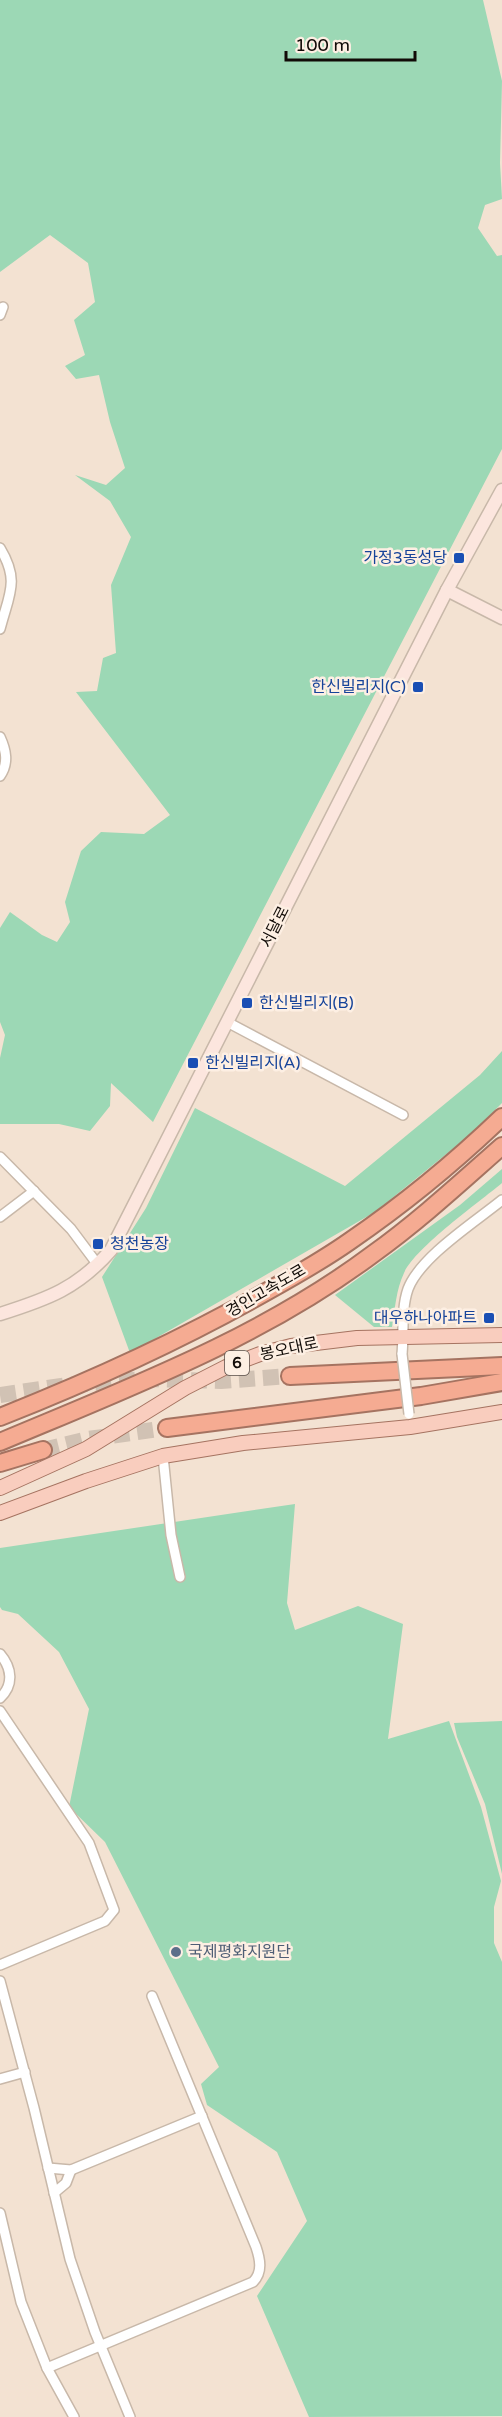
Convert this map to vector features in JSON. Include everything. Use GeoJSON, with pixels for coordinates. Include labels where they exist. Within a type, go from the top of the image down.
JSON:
{"type":"FeatureCollection","features":[{"type":"Feature","properties":{"kind":"highway","name":"경인고속도로"},"geometry":{"type":"LineString","coordinates":[[0,1417],[80,1385],[158,1349],[292,1277],[349,1242],[404,1201],[502,1117]]}},
{"type":"Feature","properties":{"kind":"highway","name":"경인고속도로"},"geometry":{"type":"LineString","coordinates":[[0,1442],[166,1371],[238,1337],[301,1301],[373,1255],[442,1200],[502,1146]]}},
{"type":"Feature","properties":{"kind":"highway","name":"봉오대로"},"geometry":{"type":"LineString","coordinates":[[290,1377],[502,1366]]}},
{"type":"Feature","properties":{"kind":"highway"},"geometry":{"type":"LineString","coordinates":[[167,1428],[421,1396],[502,1383]]}},
{"type":"Feature","properties":{"kind":"highway"},"geometry":{"type":"LineString","coordinates":[[309,1410],[326,1413],[380,1409],[502,1391]]}},
{"type":"Feature","properties":{"kind":"highway"},"geometry":{"type":"LineString","coordinates":[[0,1463],[43,1450]]}},
{"type":"Feature","properties":{"kind":"main road","name":"봉오대로"},"geometry":{"type":"LineString","coordinates":[[0,1488],[86,1449],[156,1404],[226,1367],[291,1346],[357,1338],[502,1335]]}},
{"type":"Feature","properties":{"kind":"main road"},"geometry":{"type":"LineString","coordinates":[[0,1513],[86,1480],[163,1456],[409,1420],[502,1412]]}},
{"type":"Feature","properties":{"kind":"street","name":"서달로"},"geometry":{"type":"LineString","coordinates":[[0,1314],[39,1302],[69,1288],[98,1265],[111,1250],[447,590],[502,490]]}},
{"type":"Feature","properties":{"kind":"street"},"geometry":{"type":"LineString","coordinates":[[0,548],[10,564],[13,578],[0,629]]}},
{"type":"Feature","properties":{"kind":"street"},"geometry":{"type":"LineString","coordinates":[[447,590],[502,618]]}},
{"type":"Feature","properties":{"kind":"street"},"geometry":{"type":"LineString","coordinates":[[0,736],[6,757],[5,770],[0,776]]}},
{"type":"Feature","properties":{"kind":"street"},"geometry":{"type":"LineString","coordinates":[[227,1022],[403,1115]]}},
{"type":"Feature","properties":{"kind":"street"},"geometry":{"type":"LineString","coordinates":[[0,1157],[71,1229],[98,1265]]}},
{"type":"Feature","properties":{"kind":"street"},"geometry":{"type":"LineString","coordinates":[[0,1217],[34,1191]]}},
{"type":"Feature","properties":{"kind":"street"},"geometry":{"type":"LineString","coordinates":[[409,1420],[402,1354],[404,1309],[409,1288],[428,1260],[502,1200]]}},
{"type":"Feature","properties":{"kind":"street"},"geometry":{"type":"LineString","coordinates":[[163,1456],[171,1535],[180,1577]]}},
{"type":"Feature","properties":{"kind":"street"},"geometry":{"type":"LineString","coordinates":[[0,1654],[11,1676],[8,1691],[0,1698]]}},
{"type":"Feature","properties":{"kind":"street"},"geometry":{"type":"LineString","coordinates":[[0,1711],[89,1843],[114,1910],[105,1921],[0,1965]]}},
{"type":"Feature","properties":{"kind":"street"},"geometry":{"type":"LineString","coordinates":[[0,1981],[25,2072],[70,2259],[100,2345],[130,2417]]}},
{"type":"Feature","properties":{"kind":"street"},"geometry":{"type":"LineString","coordinates":[[47,2367],[253,2282],[259,2274],[260,2262],[256,2247],[152,1996]]}},
{"type":"Feature","properties":{"kind":"street"},"geometry":{"type":"LineString","coordinates":[[0,2079],[25,2072]]}},
{"type":"Feature","properties":{"kind":"street"},"geometry":{"type":"LineString","coordinates":[[48,2168],[71,2170],[202,2116]]}},
{"type":"Feature","properties":{"kind":"street"},"geometry":{"type":"LineString","coordinates":[[54,2193],[66,2183],[71,2170]]}},
{"type":"Feature","properties":{"kind":"street"},"geometry":{"type":"LineString","coordinates":[[0,2213],[21,2302],[47,2367],[74,2417]]}},
{"type":"Feature","properties":{"kind":"green space"},"geometry":{"type":"Polygon","coordinates":[[[0,0],[483,0],[502,81],[500,163],[502,199],[485,205],[478,228],[497,256],[502,255],[502,449],[153,1122],[111,1083],[110,1106],[90,1131],[59,1124],[0,1124],[0,1058],[5,1035],[0,1022],[0,928],[10,912],[42,935],[57,942],[70,922],[65,902],[81,851],[101,832],[144,834],[170,815],[76,692],[97,691],[103,658],[116,653],[111,585],[131,537],[110,501],[75,475],[106,485],[125,468],[110,422],[99,375],[76,379],[65,366],[85,355],[74,320],[95,302],[88,263],[50,235],[0,272],[0,0]]]}},
{"type":"Feature","properties":{"kind":"green space"},"geometry":{"type":"Polygon","coordinates":[[[502,1051],[502,1103],[471,1134],[375,1212],[130,1353],[102,1277],[146,1208],[195,1108],[345,1186],[480,1075],[502,1051]]]}},
{"type":"Feature","properties":{"kind":"green space"},"geometry":{"type":"Polygon","coordinates":[[[502,1169],[502,1183],[434,1239],[410,1263],[399,1286],[392,1327],[374,1327],[335,1295],[460,1205],[502,1169]]]}},
{"type":"Feature","properties":{"kind":"green space"},"geometry":{"type":"Polygon","coordinates":[[[295,1504],[287,1603],[295,1630],[358,1606],[403,1624],[388,1739],[449,1721],[481,1807],[501,1881],[494,1907],[494,1943],[502,1962],[502,2416],[309,2417],[257,2296],[307,2221],[277,2152],[207,2105],[201,2084],[219,2067],[105,1842],[69,1807],[89,1709],[59,1652],[18,1614],[2,1610],[0,1607],[0,1548],[295,1504]]]}},
{"type":"Feature","properties":{"kind":"green space"},"geometry":{"type":"Polygon","coordinates":[[[502,1721],[502,1874],[485,1804],[457,1737],[454,1723],[502,1721]]]}},
{"type":"Feature","properties":{"kind":"tunnel"},"geometry":{"type":"LineString","coordinates":[[0,1395],[67,1385],[146,1379],[221,1381],[290,1376]]}},
{"type":"Feature","properties":{"kind":"tunnel"},"geometry":{"type":"LineString","coordinates":[[43,1450],[88,1439],[167,1428]]}},
{"type":"Feature","properties":{"kind":"place","name":"가정3동성당"},"geometry":{"type":"Point","coordinates":[459,558]}},
{"type":"Feature","properties":{"kind":"place","name":"한신빌리지(C)"},"geometry":{"type":"Point","coordinates":[418,687]}},
{"type":"Feature","properties":{"kind":"place","name":"한신빌리지(B)"},"geometry":{"type":"Point","coordinates":[247,1003]}},
{"type":"Feature","properties":{"kind":"place","name":"한신빌리지(A)"},"geometry":{"type":"Point","coordinates":[193,1063]}},
{"type":"Feature","properties":{"kind":"place","name":"청천농장"},"geometry":{"type":"Point","coordinates":[98,1244]}},
{"type":"Feature","properties":{"kind":"place","name":"대우하나아파트"},"geometry":{"type":"Point","coordinates":[489,1318]}},
{"type":"Feature","properties":{"kind":"place","name":"국제평화지원단"},"geometry":{"type":"Point","coordinates":[176,1952]}}]}
